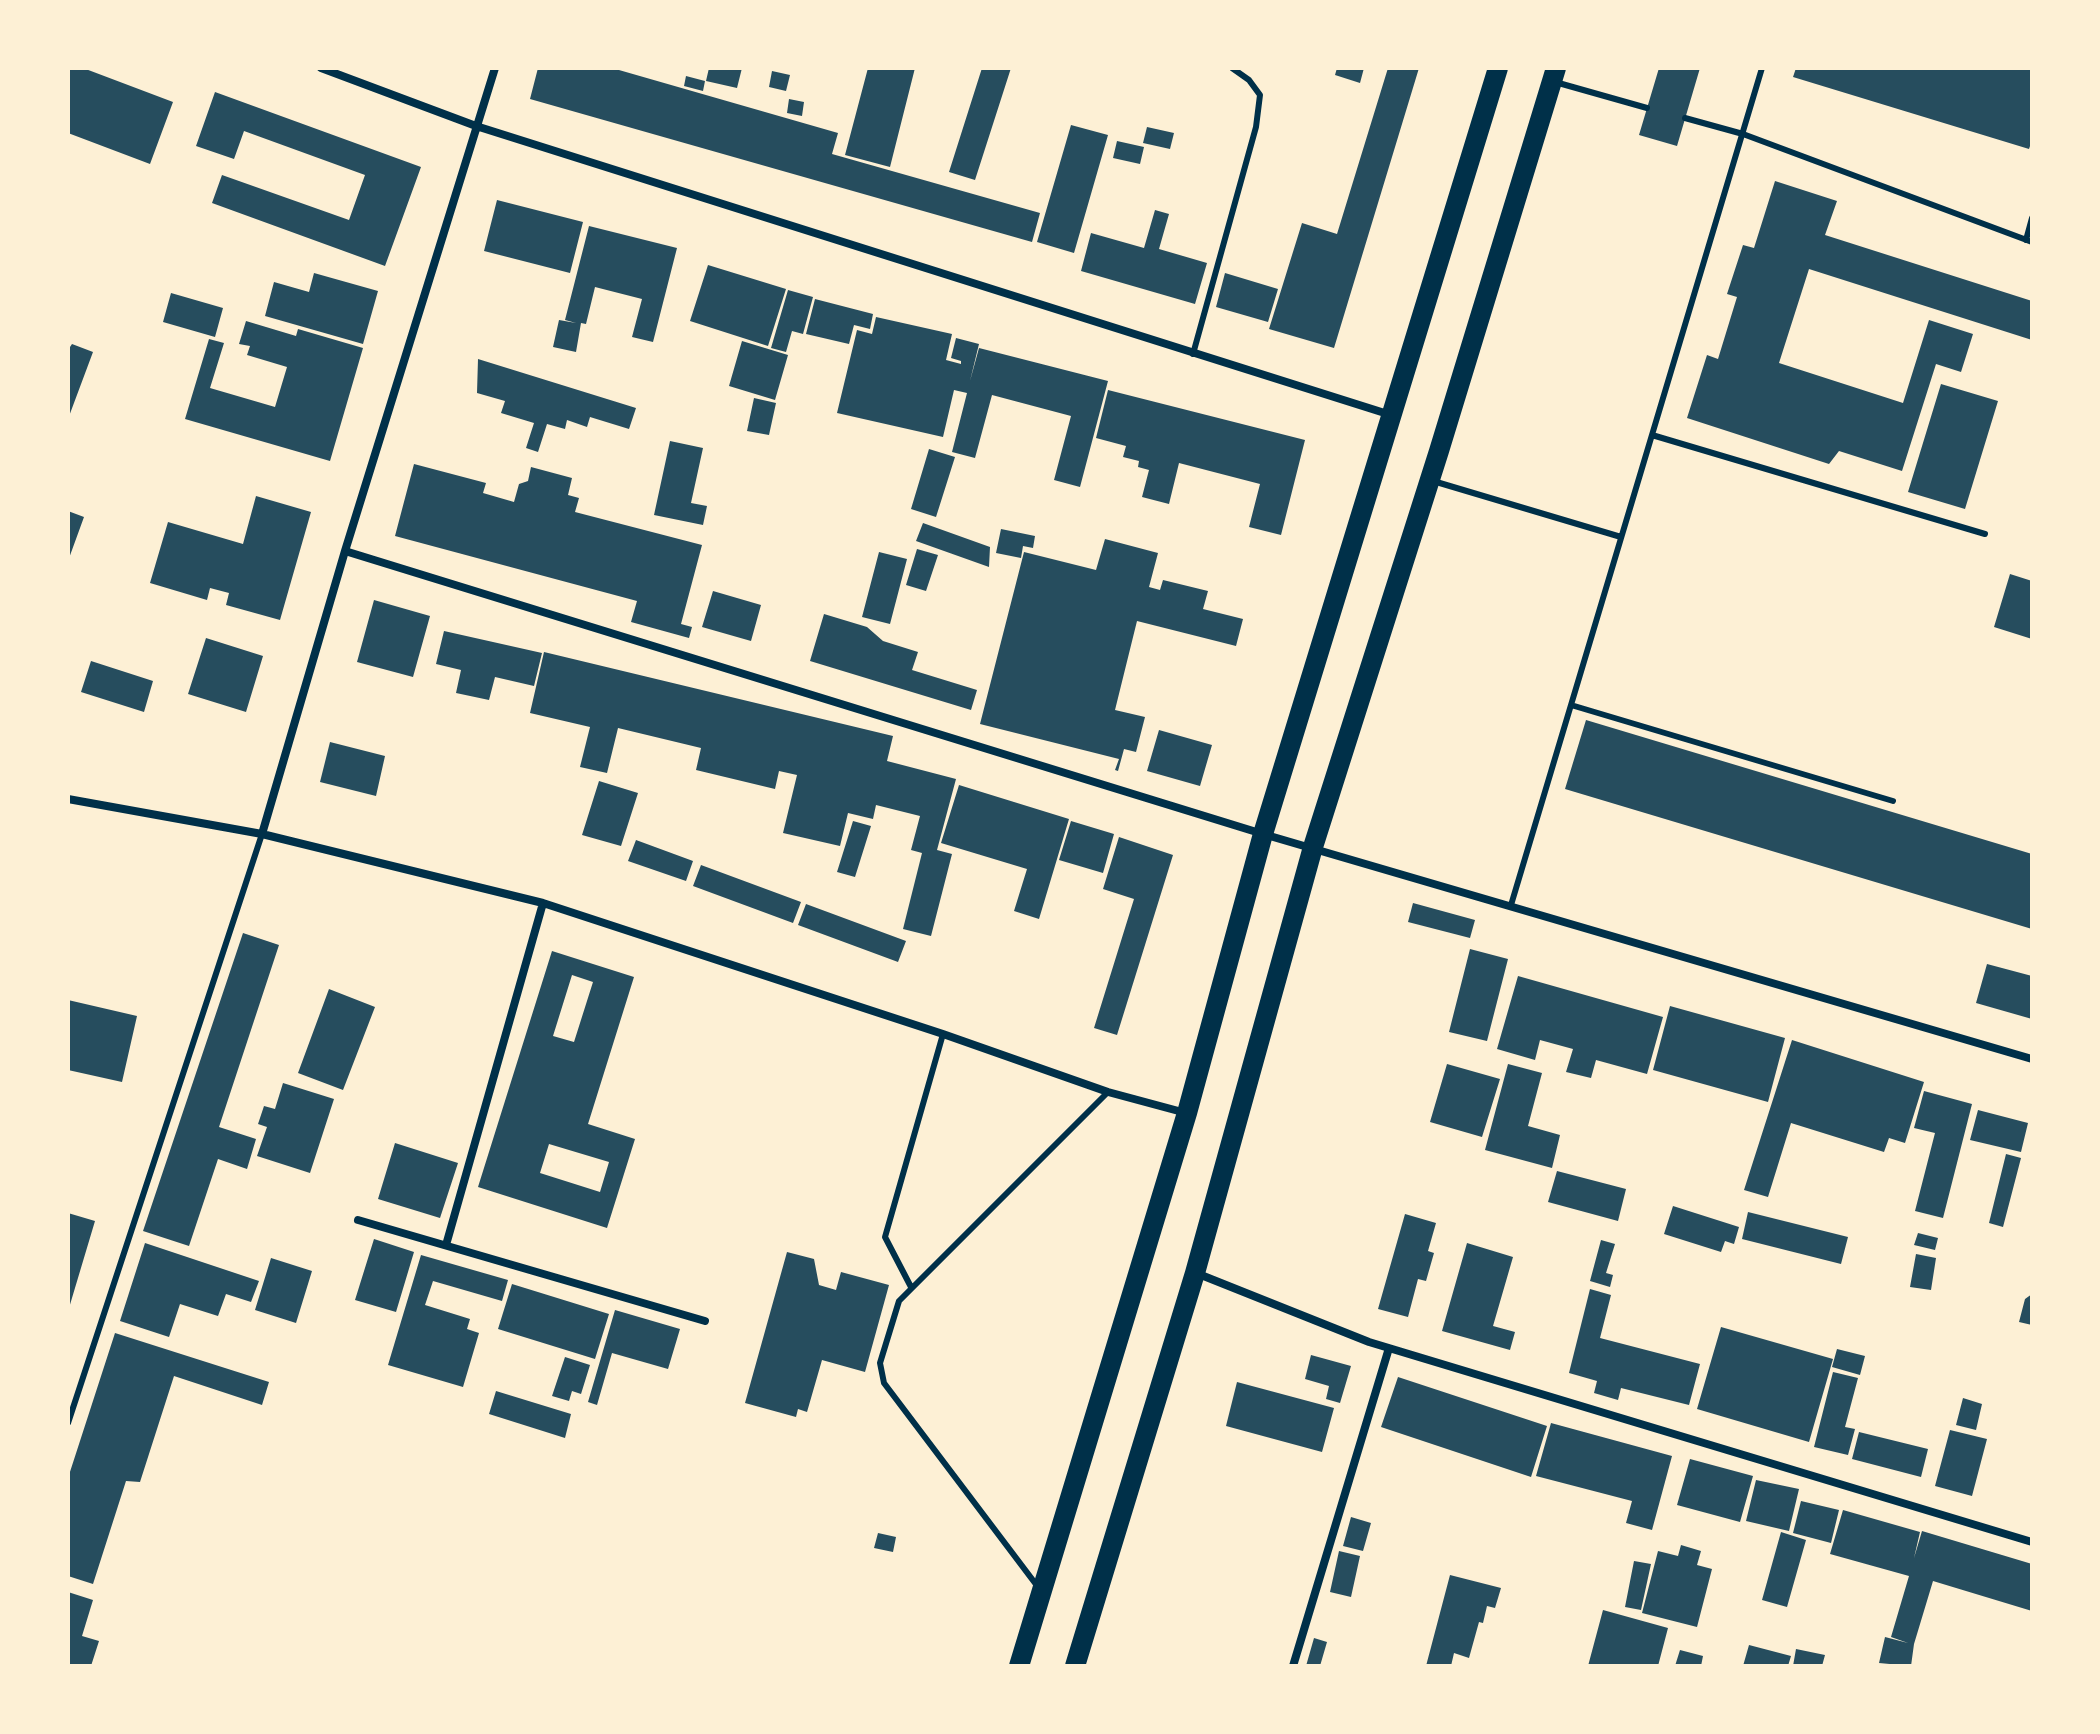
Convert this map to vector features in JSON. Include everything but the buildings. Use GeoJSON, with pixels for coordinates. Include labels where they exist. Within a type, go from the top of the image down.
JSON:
{"type":"FeatureCollection","features":[{"type":"Feature","properties":{"kind":"main road"},"geometry":{"type":"LineString","coordinates":[[1019,1666],[1187,1113],[1263,834],[1498,68]]}},
{"type":"Feature","properties":{"kind":"main road"},"geometry":{"type":"LineString","coordinates":[[1075,1666],[1195,1273],[1313,847],[1554,75]]}},
{"type":"Feature","properties":{"kind":"street"},"geometry":{"type":"LineString","coordinates":[[321,68],[476,126],[1392,415]]}},
{"type":"Feature","properties":{"kind":"street"},"geometry":{"type":"LineString","coordinates":[[262,834],[345,551],[495,68]]}},
{"type":"Feature","properties":{"kind":"street"},"geometry":{"type":"LineString","coordinates":[[345,551],[1263,834],[2032,1059]]}},
{"type":"Feature","properties":{"kind":"street"},"geometry":{"type":"LineString","coordinates":[[68,799],[262,834],[543,903],[943,1034],[1108,1092],[1187,1113]]}},
{"type":"Feature","properties":{"kind":"street"},"geometry":{"type":"LineString","coordinates":[[446,1245],[543,903]]}},
{"type":"Feature","properties":{"kind":"street"},"geometry":{"type":"LineString","coordinates":[[358,1220],[705,1321]]}},
{"type":"Feature","properties":{"kind":"street"},"geometry":{"type":"LineString","coordinates":[[1195,1273],[1389,1348],[2032,1542]]}},
{"type":"Feature","properties":{"kind":"street"},"geometry":{"type":"LineString","coordinates":[[1293,1666],[1389,1348]]}},
{"type":"Feature","properties":{"kind":"lane"},"geometry":{"type":"LineString","coordinates":[[1193,354],[1256,127],[1260,95],[1249,80],[1232,68]]}},
{"type":"Feature","properties":{"kind":"lane"},"geometry":{"type":"LineString","coordinates":[[1511,905],[1762,68]]}},
{"type":"Feature","properties":{"kind":"lane"},"geometry":{"type":"LineString","coordinates":[[1554,75],[1647,108]]}},
{"type":"Feature","properties":{"kind":"lane"},"geometry":{"type":"LineString","coordinates":[[1685,118],[1743,134],[2029,241],[2032,218]]}},
{"type":"Feature","properties":{"kind":"lane"},"geometry":{"type":"LineString","coordinates":[[1652,435],[1985,534]]}},
{"type":"Feature","properties":{"kind":"lane"},"geometry":{"type":"LineString","coordinates":[[1430,480],[1621,537]]}},
{"type":"Feature","properties":{"kind":"lane"},"geometry":{"type":"LineString","coordinates":[[1571,705],[1893,801]]}},
{"type":"Feature","properties":{"kind":"lane"},"geometry":{"type":"LineString","coordinates":[[68,1423],[262,834]]}},
{"type":"Feature","properties":{"kind":"lane"},"geometry":{"type":"LineString","coordinates":[[911,1287],[885,1237],[943,1034]]}},
{"type":"Feature","properties":{"kind":"lane"},"geometry":{"type":"LineString","coordinates":[[1041,1592],[884,1383],[880,1363],[899,1301],[1108,1092]]}}]}
